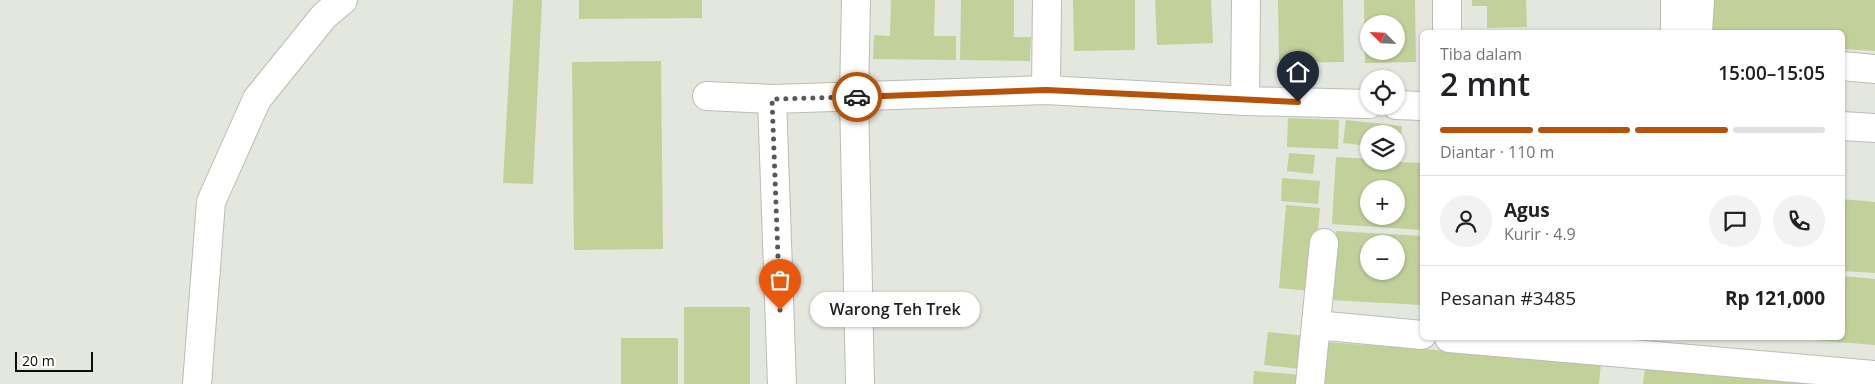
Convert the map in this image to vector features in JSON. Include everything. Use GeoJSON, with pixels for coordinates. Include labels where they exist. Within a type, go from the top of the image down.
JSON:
{"type":"FeatureCollection","features":[{"type":"Feature","properties":{"kind":"street"},"geometry":{"type":"LineString","coordinates":[[197,384],[211,202],[257,99],[324,16],[343,0]]}},
{"type":"Feature","properties":{"kind":"street"},"geometry":{"type":"LineString","coordinates":[[856,0],[854,98],[860,384]]}},
{"type":"Feature","properties":{"kind":"street"},"geometry":{"type":"LineString","coordinates":[[1046,90],[1047,0]]}},
{"type":"Feature","properties":{"kind":"street"},"geometry":{"type":"LineString","coordinates":[[1244,101],[1246,0]]}},
{"type":"Feature","properties":{"kind":"street"},"geometry":{"type":"LineString","coordinates":[[1447,0],[1447,30]]}},
{"type":"Feature","properties":{"kind":"street"},"geometry":{"type":"LineString","coordinates":[[1675,0],[1675,30]]}},
{"type":"Feature","properties":{"kind":"street"},"geometry":{"type":"LineString","coordinates":[[1698,30],[1700,0]]}},
{"type":"Feature","properties":{"kind":"street"},"geometry":{"type":"LineString","coordinates":[[1845,66],[1875,70]]}},
{"type":"Feature","properties":{"kind":"street"},"geometry":{"type":"LineString","coordinates":[[707,96],[772,99],[854,98],[1046,90],[1244,101],[1360,104]]}},
{"type":"Feature","properties":{"kind":"street"},"geometry":{"type":"LineString","coordinates":[[772,99],[782,376]]}},
{"type":"Feature","properties":{"kind":"street"},"geometry":{"type":"LineString","coordinates":[[1405,105],[1420,106]]}},
{"type":"Feature","properties":{"kind":"street"},"geometry":{"type":"LineString","coordinates":[[1845,126],[1875,128]]}},
{"type":"Feature","properties":{"kind":"street"},"geometry":{"type":"LineString","coordinates":[[1310,384],[1324,243]]}},
{"type":"Feature","properties":{"kind":"street"},"geometry":{"type":"LineString","coordinates":[[1316,325],[1420,335]]}},
{"type":"Feature","properties":{"kind":"street"},"geometry":{"type":"LineString","coordinates":[[1472,340],[1875,375]]}},
{"type":"Feature","properties":{"kind":"building"},"geometry":{"type":"Polygon","coordinates":[[[513,0],[542,0],[533,184],[503,183],[513,0]]]}},
{"type":"Feature","properties":{"kind":"building"},"geometry":{"type":"Polygon","coordinates":[[[579,0],[702,0],[702,18],[579,19],[579,0]]]}},
{"type":"Feature","properties":{"kind":"building"},"geometry":{"type":"Polygon","coordinates":[[[891,0],[935,0],[934,36],[956,36],[956,60],[873,59],[874,35],[890,36],[891,0]]]}},
{"type":"Feature","properties":{"kind":"building"},"geometry":{"type":"Polygon","coordinates":[[[961,0],[1014,0],[1014,37],[1031,37],[1030,61],[960,60],[961,0]]]}},
{"type":"Feature","properties":{"kind":"building"},"geometry":{"type":"Polygon","coordinates":[[[1073,0],[1135,0],[1135,50],[1074,51],[1073,0]]]}},
{"type":"Feature","properties":{"kind":"building"},"geometry":{"type":"Polygon","coordinates":[[[1155,0],[1211,0],[1213,43],[1157,45],[1155,0]]]}},
{"type":"Feature","properties":{"kind":"building"},"geometry":{"type":"Polygon","coordinates":[[[1278,0],[1343,0],[1344,62],[1279,63],[1278,0]]]}},
{"type":"Feature","properties":{"kind":"building"},"geometry":{"type":"Polygon","coordinates":[[[1364,0],[1415,0],[1416,62],[1365,63],[1365,60],[1405,60],[1405,15],[1364,15],[1364,0]]]}},
{"type":"Feature","properties":{"kind":"building"},"geometry":{"type":"Polygon","coordinates":[[[1472,0],[1526,0],[1527,27],[1487,28],[1487,6],[1472,6],[1472,0]]]}},
{"type":"Feature","properties":{"kind":"building"},"geometry":{"type":"Polygon","coordinates":[[[1706,0],[1875,0],[1875,51],[1845,49],[1845,30],[1704,30],[1706,0]]]}},
{"type":"Feature","properties":{"kind":"building"},"geometry":{"type":"Polygon","coordinates":[[[661,61],[663,249],[574,250],[572,62],[661,61]]]}},
{"type":"Feature","properties":{"kind":"building"},"geometry":{"type":"Polygon","coordinates":[[[1288,118],[1339,120],[1338,149],[1287,147],[1288,118]]]}},
{"type":"Feature","properties":{"kind":"building"},"geometry":{"type":"Polygon","coordinates":[[[1346,120],[1393,125],[1360,125],[1360,145],[1343,143],[1346,120]]]}},
{"type":"Feature","properties":{"kind":"building"},"geometry":{"type":"Polygon","coordinates":[[[1289,153],[1315,155],[1313,174],[1287,171],[1289,153]]]}},
{"type":"Feature","properties":{"kind":"building"},"geometry":{"type":"Polygon","coordinates":[[[1336,157],[1360,158],[1360,170],[1405,170],[1405,162],[1420,163],[1420,230],[1332,224],[1336,157]]]}},
{"type":"Feature","properties":{"kind":"building"},"geometry":{"type":"Polygon","coordinates":[[[1282,178],[1320,181],[1318,204],[1281,201],[1282,178]]]}},
{"type":"Feature","properties":{"kind":"building"},"geometry":{"type":"Polygon","coordinates":[[[1845,199],[1875,202],[1875,273],[1845,271],[1845,199]]]}},
{"type":"Feature","properties":{"kind":"building"},"geometry":{"type":"Polygon","coordinates":[[[1286,205],[1320,208],[1312,291],[1279,288],[1286,205]]]}},
{"type":"Feature","properties":{"kind":"building"},"geometry":{"type":"Polygon","coordinates":[[[1336,231],[1405,235],[1360,235],[1360,280],[1405,280],[1405,235],[1420,236],[1420,305],[1331,300],[1336,231]]]}},
{"type":"Feature","properties":{"kind":"building"},"geometry":{"type":"Polygon","coordinates":[[[1845,276],[1875,279],[1875,345],[1812,340],[1845,340],[1845,276]]]}},
{"type":"Feature","properties":{"kind":"building"},"geometry":{"type":"Polygon","coordinates":[[[684,307],[750,307],[750,384],[684,384],[684,307]]]}},
{"type":"Feature","properties":{"kind":"building"},"geometry":{"type":"Polygon","coordinates":[[[1268,332],[1306,336],[1302,369],[1264,365],[1268,332]]]}},
{"type":"Feature","properties":{"kind":"building"},"geometry":{"type":"Polygon","coordinates":[[[621,338],[678,338],[678,384],[621,384],[621,338]]]}},
{"type":"Feature","properties":{"kind":"building"},"geometry":{"type":"Polygon","coordinates":[[[1325,342],[1601,362],[1599,384],[1322,384],[1325,342]]]}},
{"type":"Feature","properties":{"kind":"building"},"geometry":{"type":"Polygon","coordinates":[[[1646,360],[1875,384],[1643,384],[1646,360]]]}},
{"type":"Feature","properties":{"kind":"building"},"geometry":{"type":"Polygon","coordinates":[[[1254,371],[1301,375],[1300,384],[1253,384],[1254,371]]]}},
{"type":"Feature","properties":{"kind":"way so far"},"geometry":{"type":"LineString","coordinates":[[780,310],[772,99],[857,97]]}},
{"type":"Feature","properties":{"kind":"place","name":"Warong Teh Trek"},"geometry":{"type":"Point","coordinates":[780,310]}},
{"type":"Feature","properties":{"kind":"route"},"geometry":{"type":"LineString","coordinates":[[857,97],[1046,90],[1244,101],[1298,102]]}}]}
